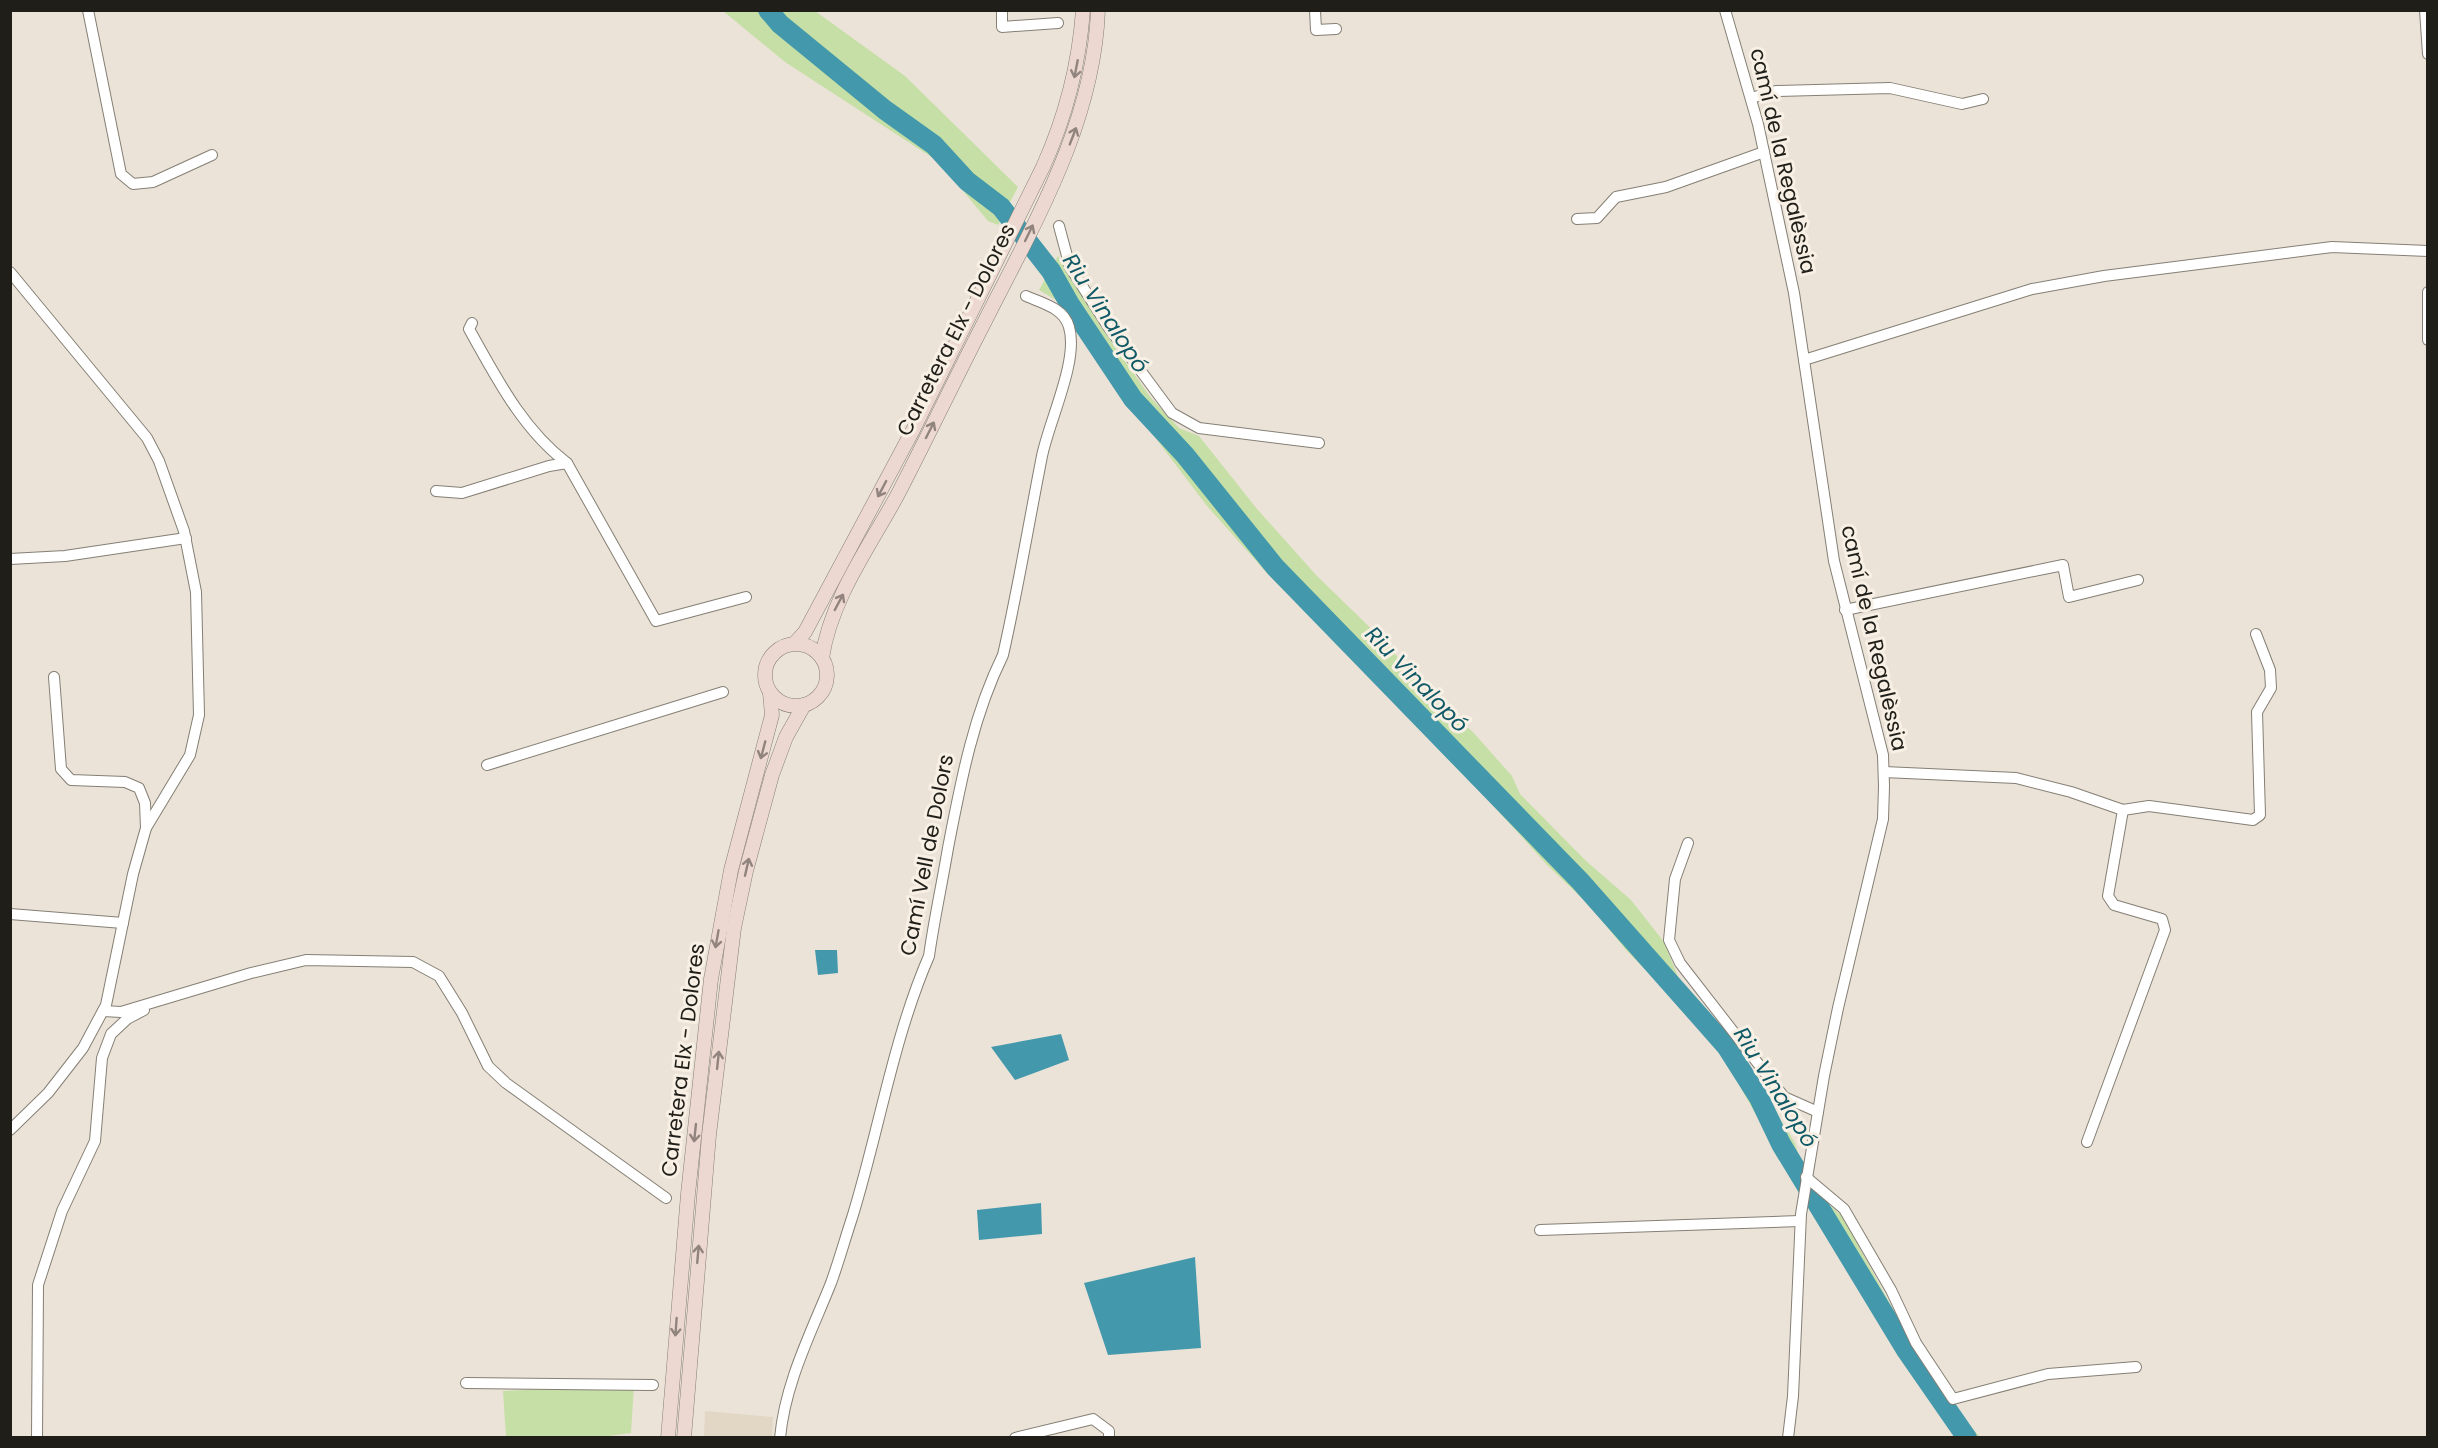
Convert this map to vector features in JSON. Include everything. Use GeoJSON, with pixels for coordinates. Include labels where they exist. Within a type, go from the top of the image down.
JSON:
{"type":"FeatureCollection","features":[{"type":"Feature","properties":{"kind":"main road","name":"Carretera Elx - Dolores"},"geometry":{"type":"LineString","coordinates":[[795,643],[805,632],[885,483],[993,268],[1058,132],[1069,99],[1080,44],[1083,10]]}},
{"type":"Feature","properties":{"kind":"main road","name":"Carretera Elx - Dolores"},"geometry":{"type":"LineString","coordinates":[[822,658],[825,638],[833,614],[897,495],[1050,190],[1077,124],[1086,94],[1092,68],[1098,10]]}},
{"type":"Feature","properties":{"kind":"main road"},"geometry":{"type":"LineString","coordinates":[[795,643],[813,650],[822,658],[826,668],[824,687],[812,701],[804,705],[790,705],[778,701],[770,693],[764,672],[766,664],[777,650],[795,643]]}},
{"type":"Feature","properties":{"kind":"main road","name":"Carretera Elx - Dolores"},"geometry":{"type":"LineString","coordinates":[[668,1437],[688,1194],[711,980],[731,870],[772,715],[770,693]]}},
{"type":"Feature","properties":{"kind":"main road","name":"Carretera Elx - Dolores"},"geometry":{"type":"LineString","coordinates":[[684,1437],[710,1135],[734,928],[746,871],[772,775],[786,737],[804,705]]}},
{"type":"Feature","properties":{"kind":"street"},"geometry":{"type":"LineString","coordinates":[[88,10],[121,174],[133,184],[153,182],[212,155]]}},
{"type":"Feature","properties":{"kind":"street"},"geometry":{"type":"LineString","coordinates":[[1002,10],[1002,27],[1058,23]]}},
{"type":"Feature","properties":{"kind":"street"},"geometry":{"type":"LineString","coordinates":[[1315,10],[1316,30],[1336,29]]}},
{"type":"Feature","properties":{"kind":"street","name":"camí de la Regalèssia"},"geometry":{"type":"LineString","coordinates":[[1725,10],[1751,98],[1794,293],[1834,561],[1883,755],[1884,772],[1883,819],[1838,1008],[1807,1173],[1801,1218],[1793,1396],[1788,1437]]}},
{"type":"Feature","properties":{"kind":"street"},"geometry":{"type":"LineString","coordinates":[[2425,10],[2427,54]]}},
{"type":"Feature","properties":{"kind":"street"},"geometry":{"type":"LineString","coordinates":[[1751,98],[1776,91],[1890,88],[1962,104],[1983,99]]}},
{"type":"Feature","properties":{"kind":"street"},"geometry":{"type":"LineString","coordinates":[[1577,219],[1597,218],[1616,197],[1666,188],[1764,152]]}},
{"type":"Feature","properties":{"kind":"street"},"geometry":{"type":"LineString","coordinates":[[1059,226],[1070,267],[1109,328],[1172,413],[1199,429],[1319,443]]}},
{"type":"Feature","properties":{"kind":"street"},"geometry":{"type":"LineString","coordinates":[[1804,360],[2031,289],[2104,276],[2332,247],[2427,251]]}},
{"type":"Feature","properties":{"kind":"street"},"geometry":{"type":"LineString","coordinates":[[10,272],[147,438],[159,462],[186,538],[196,592],[199,715],[190,755],[146,828],[133,874],[103,1011],[83,1048],[48,1093],[10,1130]]}},
{"type":"Feature","properties":{"kind":"street"},"geometry":{"type":"LineString","coordinates":[[2427,292],[2427,340]]}},
{"type":"Feature","properties":{"kind":"street","name":"Camí Vell de Dolors"},"geometry":{"type":"LineString","coordinates":[[780,1437],[782,1415],[801,1353],[831,1281],[898,1048],[919,980],[929,956],[959,785],[975,723],[990,680],[1003,654],[1042,453],[1069,364],[1072,344],[1069,325],[1058,310],[1026,296]]}},
{"type":"Feature","properties":{"kind":"street"},"geometry":{"type":"LineString","coordinates":[[472,323],[469,329],[512,403],[554,453],[567,463],[656,621],[746,597]]}},
{"type":"Feature","properties":{"kind":"street"},"geometry":{"type":"LineString","coordinates":[[436,491],[462,493],[549,466],[567,463]]}},
{"type":"Feature","properties":{"kind":"street"},"geometry":{"type":"LineString","coordinates":[[10,560],[64,556],[186,538]]}},
{"type":"Feature","properties":{"kind":"street"},"geometry":{"type":"LineString","coordinates":[[1845,609],[2063,565],[2068,597],[2138,580]]}},
{"type":"Feature","properties":{"kind":"street"},"geometry":{"type":"LineString","coordinates":[[1884,772],[2016,778],[2071,792],[2123,810],[2149,806],[2253,820],[2260,814],[2257,712],[2271,688],[2270,670],[2256,634]]}},
{"type":"Feature","properties":{"kind":"street"},"geometry":{"type":"LineString","coordinates":[[54,677],[61,769],[71,780],[125,782],[139,788],[145,803],[146,828]]}},
{"type":"Feature","properties":{"kind":"street"},"geometry":{"type":"LineString","coordinates":[[487,765],[723,692]]}},
{"type":"Feature","properties":{"kind":"street"},"geometry":{"type":"LineString","coordinates":[[2087,1142],[2165,930],[2162,919],[2114,905],[2108,896],[2123,810]]}},
{"type":"Feature","properties":{"kind":"street"},"geometry":{"type":"LineString","coordinates":[[1688,843],[1675,879],[1669,940],[1680,963],[1784,1097],[1818,1112]]}},
{"type":"Feature","properties":{"kind":"street"},"geometry":{"type":"LineString","coordinates":[[10,914],[123,923]]}},
{"type":"Feature","properties":{"kind":"street"},"geometry":{"type":"LineString","coordinates":[[103,1011],[121,1012],[251,973],[306,960],[413,962],[439,976],[462,1013],[488,1066],[506,1083],[666,1198]]}},
{"type":"Feature","properties":{"kind":"street"},"geometry":{"type":"LineString","coordinates":[[37,1437],[38,1285],[62,1211],[95,1141],[102,1058],[111,1034],[119,1026],[127,1019],[165,999]]}},
{"type":"Feature","properties":{"kind":"street"},"geometry":{"type":"LineString","coordinates":[[1807,1173],[1844,1209],[1891,1290],[1916,1343],[1953,1398],[2048,1374],[2136,1367]]}},
{"type":"Feature","properties":{"kind":"street"},"geometry":{"type":"LineString","coordinates":[[1540,1230],[1801,1218]]}},
{"type":"Feature","properties":{"kind":"street"},"geometry":{"type":"LineString","coordinates":[[466,1383],[653,1384]]}},
{"type":"Feature","properties":{"kind":"street"},"geometry":{"type":"LineString","coordinates":[[1015,1437],[1093,1419],[1109,1431],[1109,1437]]}},
{"type":"Feature","properties":{"kind":"shaded area"},"geometry":{"type":"Polygon","coordinates":[[[705,1411],[773,1417],[772,1437],[704,1437],[705,1411]]]}},
{"type":"Feature","properties":{"kind":"green space"},"geometry":{"type":"Polygon","coordinates":[[[723,11],[815,11],[905,76],[1018,187],[998,225],[988,221],[939,162],[785,62],[723,11]]]}},
{"type":"Feature","properties":{"kind":"green space"},"geometry":{"type":"Polygon","coordinates":[[[1058,256],[1101,327],[1151,398],[1179,428],[1199,436],[1257,509],[1317,576],[1389,646],[1427,696],[1472,731],[1512,776],[1520,794],[1585,860],[1631,900],[1664,942],[1681,984],[1702,1005],[1736,1048],[1795,1143],[1798,1153],[1793,1175],[1779,1155],[1722,1055],[1690,1015],[1626,950],[1589,905],[1547,865],[1442,749],[1266,572],[1207,506],[1116,385],[1061,303],[1039,290],[1058,256]]]}},
{"type":"Feature","properties":{"kind":"green space"},"geometry":{"type":"Polygon","coordinates":[[[1816,1193],[1842,1216],[1894,1311],[1950,1404],[1980,1437],[1957,1437],[1920,1383],[1816,1215],[1816,1193]]]}},
{"type":"Feature","properties":{"kind":"green space"},"geometry":{"type":"Polygon","coordinates":[[[634,1385],[631,1433],[601,1437],[506,1437],[503,1391],[634,1385]]]}},
{"type":"Feature","properties":{"kind":"water"},"geometry":{"type":"Polygon","coordinates":[[[815,950],[837,950],[838,973],[818,975],[815,950]]]}},
{"type":"Feature","properties":{"kind":"water"},"geometry":{"type":"Polygon","coordinates":[[[1061,1034],[1069,1060],[1015,1080],[991,1047],[1061,1034]]]}},
{"type":"Feature","properties":{"kind":"water"},"geometry":{"type":"Polygon","coordinates":[[[1041,1203],[1042,1234],[979,1240],[977,1210],[1041,1203]]]}},
{"type":"Feature","properties":{"kind":"water"},"geometry":{"type":"Polygon","coordinates":[[[1195,1257],[1201,1348],[1108,1355],[1084,1283],[1195,1257]]]}},
{"type":"Feature","properties":{"kind":"waterway","name":"Riu Vinalopó"},"geometry":{"type":"LineString","coordinates":[[768,10],[780,24],[885,110],[934,145],[967,181],[1001,207],[1051,271],[1069,303],[1133,399],[1185,455],[1275,567],[1580,881],[1726,1046],[1759,1098],[1781,1144],[1906,1350],[1967,1438]]}}]}
